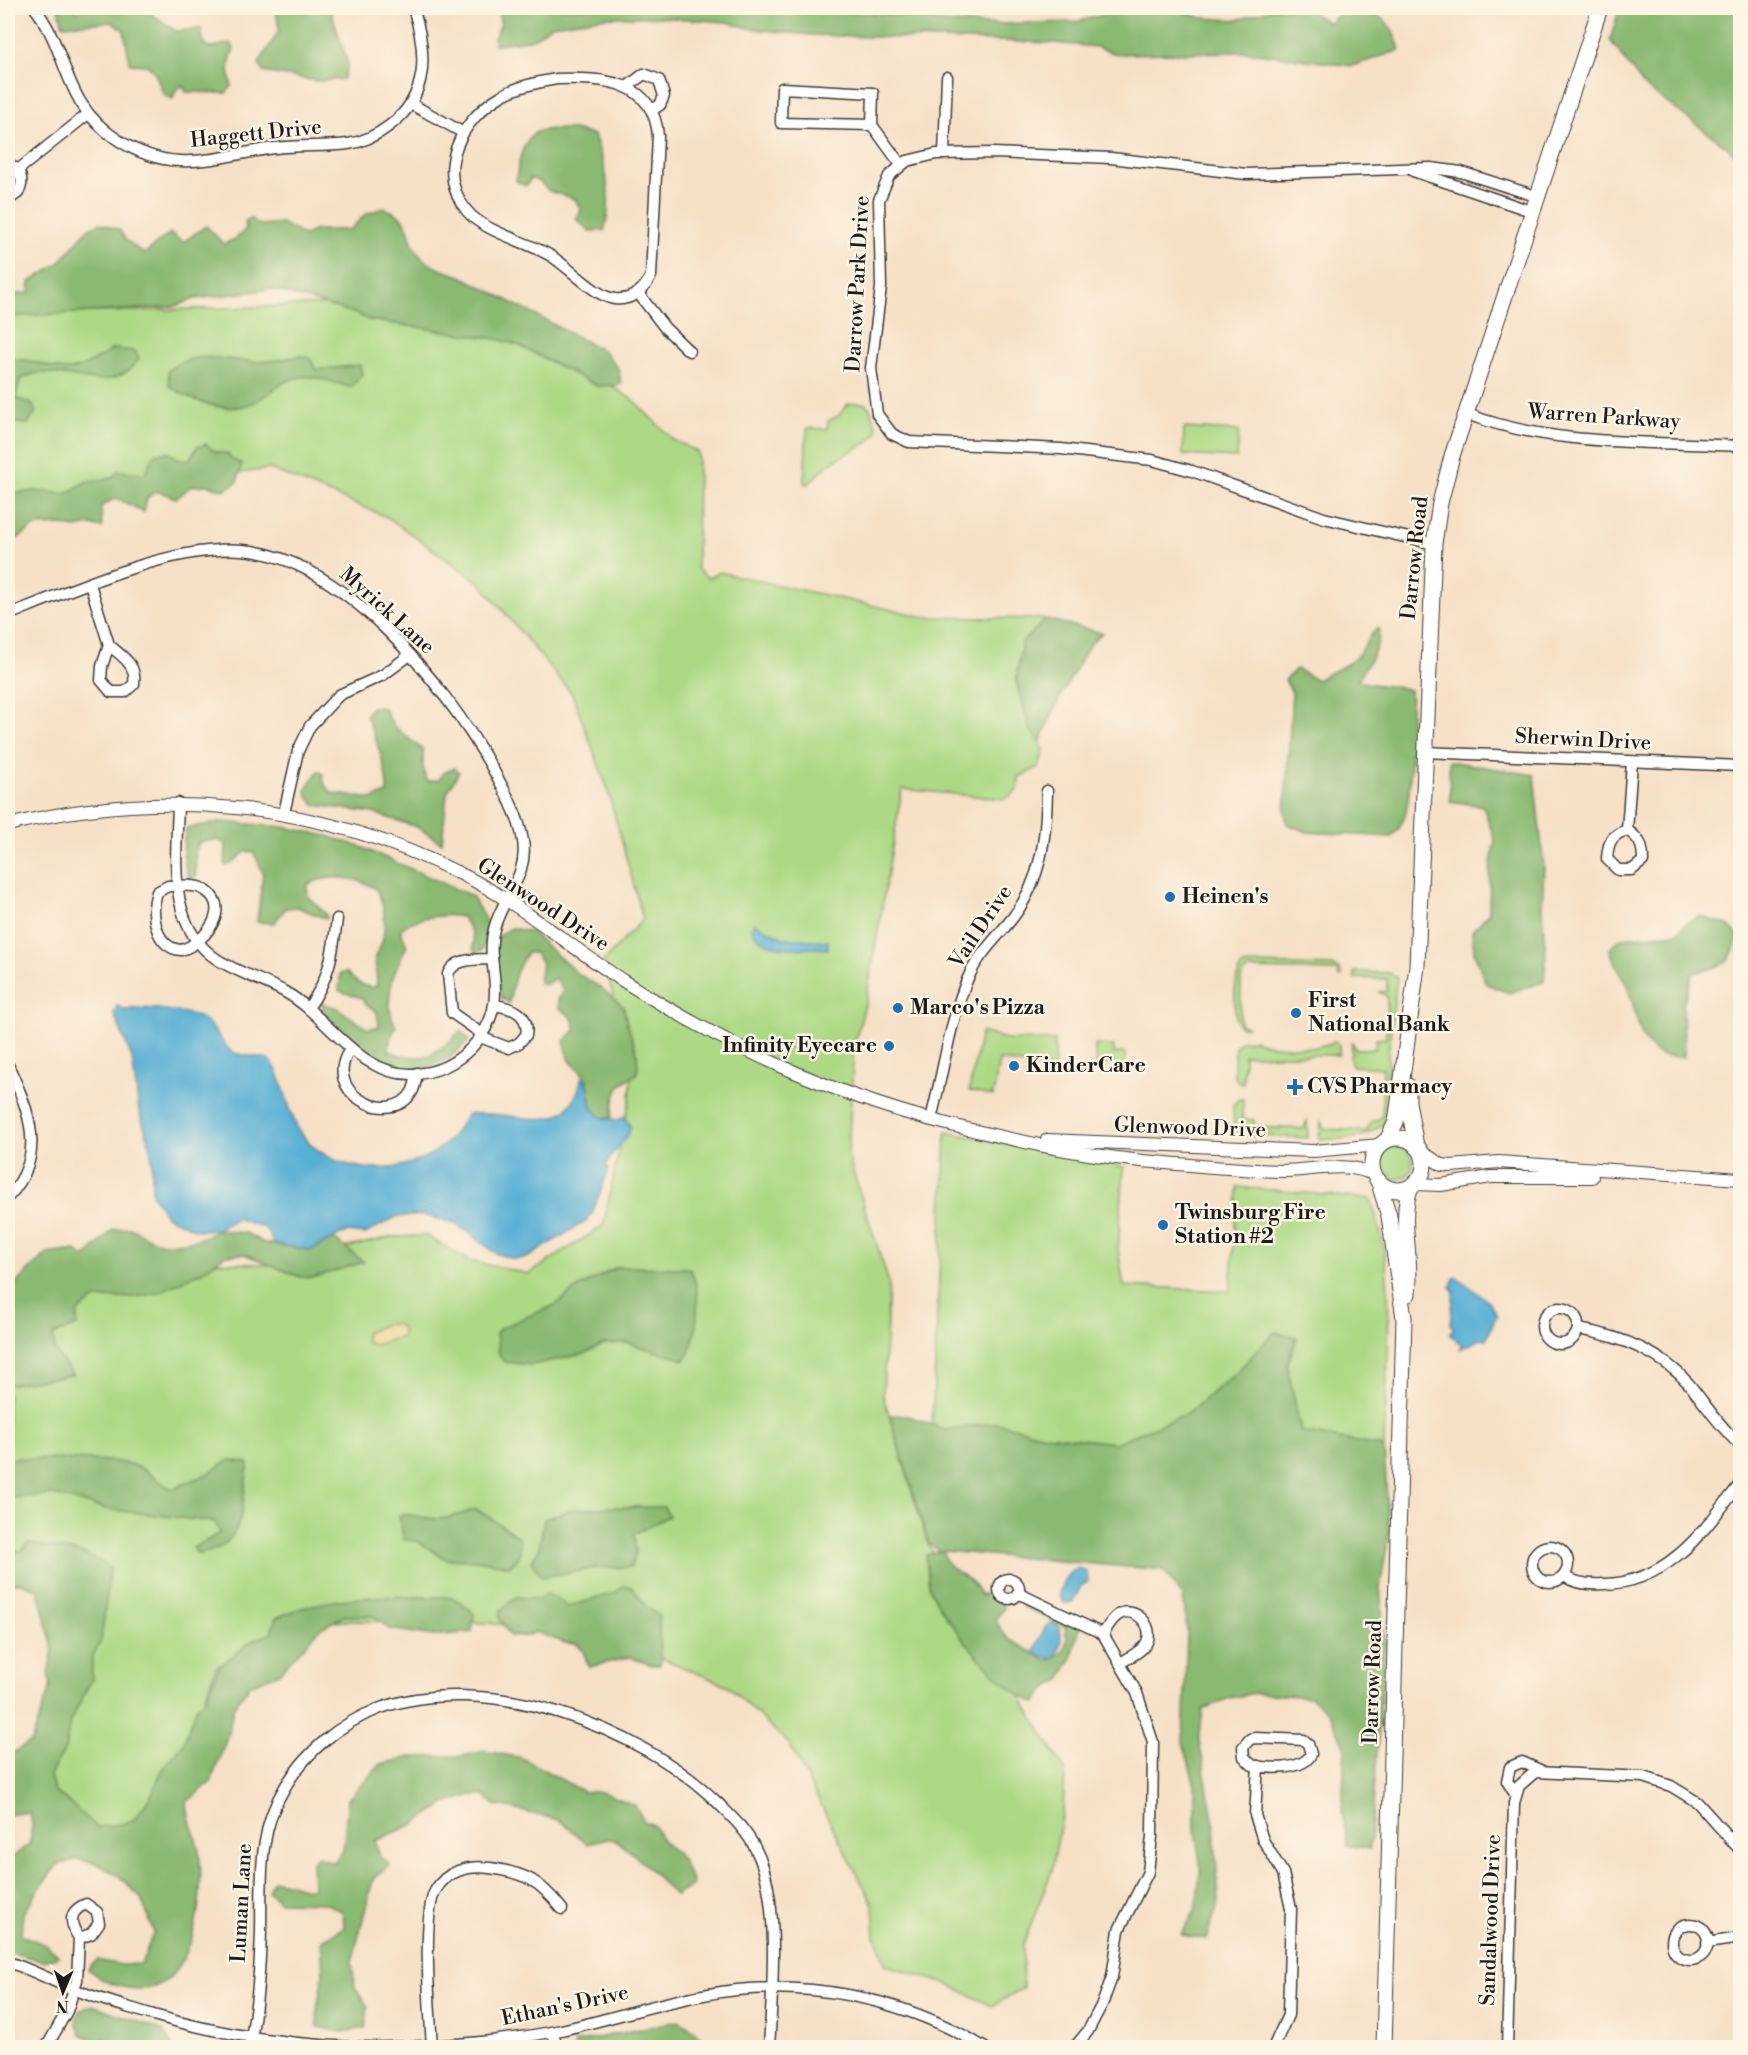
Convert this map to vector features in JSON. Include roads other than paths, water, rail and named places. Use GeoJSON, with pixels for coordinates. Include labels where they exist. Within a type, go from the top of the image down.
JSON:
{"type":"FeatureCollection","features":[{"type":"Feature","properties":{"kind":"main road","name":"Darrow Road"},"geometry":{"type":"LineString","coordinates":[[1383,1142],[1396,1122],[1417,966],[1434,544],[1446,479],[1600,8]]}},
{"type":"Feature","properties":{"kind":"main road","name":"Darrow Road"},"geometry":{"type":"LineString","coordinates":[[1408,1030],[1408,1102],[1418,1148]]}},
{"type":"Feature","properties":{"kind":"main road"},"geometry":{"type":"LineString","coordinates":[[1399,1138],[1418,1148],[1424,1165],[1412,1185],[1397,1189],[1383,1185],[1376,1178],[1372,1162],[1383,1142],[1399,1138]]}},
{"type":"Feature","properties":{"kind":"main road","name":"Darrow Road"},"geometry":{"type":"LineString","coordinates":[[1376,1178],[1389,1215],[1404,1317]]}},
{"type":"Feature","properties":{"kind":"main road","name":"Darrow Road"},"geometry":{"type":"LineString","coordinates":[[1384,2048],[1404,1317],[1411,1260],[1404,1213],[1412,1185]]}},
{"type":"Feature","properties":{"kind":"street","name":"Haggett Drive"},"geometry":{"type":"LineString","coordinates":[[35,8],[51,35],[67,79],[88,114],[128,146],[159,158],[193,162],[273,148],[350,144],[383,131],[398,119],[418,92],[424,60],[421,33],[413,8]]}},
{"type":"Feature","properties":{"kind":"street"},"geometry":{"type":"LineString","coordinates":[[628,86],[644,74],[659,80],[664,96],[660,105],[652,110]]}},
{"type":"Feature","properties":{"kind":"street"},"geometry":{"type":"LineString","coordinates":[[944,154],[947,77]]}},
{"type":"Feature","properties":{"kind":"street"},"geometry":{"type":"LineString","coordinates":[[596,79],[628,86],[652,110],[658,136],[652,266],[646,285],[638,293],[627,298],[609,298],[550,255],[478,222],[459,199],[453,185],[453,158],[462,132],[488,104],[502,95],[539,82],[596,79]]}},
{"type":"Feature","properties":{"kind":"street"},"geometry":{"type":"LineString","coordinates":[[872,125],[781,123],[782,88],[873,93],[872,125],[901,165],[917,156],[993,153],[1111,158],[1246,174],[1431,168],[1461,172],[1539,197]]}},
{"type":"Feature","properties":{"kind":"street"},"geometry":{"type":"LineString","coordinates":[[411,104],[462,132]]}},
{"type":"Feature","properties":{"kind":"street"},"geometry":{"type":"LineString","coordinates":[[18,170],[88,114]]}},
{"type":"Feature","properties":{"kind":"street"},"geometry":{"type":"LineString","coordinates":[[8,164],[18,170],[21,176],[21,188],[14,198],[8,200]]}},
{"type":"Feature","properties":{"kind":"street","name":"Darrow Park Drive"},"geometry":{"type":"LineString","coordinates":[[901,165],[884,184],[879,200],[881,287],[871,368],[878,414],[896,437],[909,442],[1061,450],[1152,460],[1192,471],[1324,518],[1434,544]]}},
{"type":"Feature","properties":{"kind":"street"},"geometry":{"type":"LineString","coordinates":[[1410,169],[1434,180],[1486,194],[1534,212]]}},
{"type":"Feature","properties":{"kind":"street"},"geometry":{"type":"LineString","coordinates":[[638,293],[665,328],[689,351]]}},
{"type":"Feature","properties":{"kind":"street","name":"Warren Parkway"},"geometry":{"type":"LineString","coordinates":[[1467,414],[1513,429],[1545,436],[1740,446]]}},
{"type":"Feature","properties":{"kind":"street","name":"Myrick Lane"},"geometry":{"type":"LineString","coordinates":[[8,615],[90,584],[180,555],[212,550],[255,552],[288,561],[316,575],[360,607],[433,680],[475,740],[519,825],[524,843],[523,868],[506,899],[493,933],[495,1005]]}},
{"type":"Feature","properties":{"kind":"street"},"geometry":{"type":"LineString","coordinates":[[90,584],[109,645]]}},
{"type":"Feature","properties":{"kind":"street"},"geometry":{"type":"LineString","coordinates":[[284,813],[297,750],[315,719],[339,695],[383,675],[410,656]]}},
{"type":"Feature","properties":{"kind":"street","name":"Sherwin Drive"},"geometry":{"type":"LineString","coordinates":[[1424,752],[1740,766]]}},
{"type":"Feature","properties":{"kind":"street"},"geometry":{"type":"LineString","coordinates":[[1627,830],[1632,762]]}},
{"type":"Feature","properties":{"kind":"street","name":"Vail Drive"},"geometry":{"type":"LineString","coordinates":[[931,1119],[966,982],[981,954],[1026,899],[1036,878],[1042,857],[1047,791]]}},
{"type":"Feature","properties":{"kind":"street"},"geometry":{"type":"LineString","coordinates":[[178,803],[177,886],[181,910],[197,941],[217,959],[281,989],[308,1008],[351,1048],[383,1069],[417,1073],[437,1069],[459,1059],[481,1035],[495,1005],[520,1013],[525,1021],[526,1035],[519,1043],[509,1048],[481,1035],[452,1013],[447,981],[450,968],[460,962],[492,959]]}},
{"type":"Feature","properties":{"kind":"street","name":"Glenwood Drive"},"geometry":{"type":"LineString","coordinates":[[8,825],[88,808],[178,803],[230,806],[284,813],[384,839],[464,875],[506,899],[624,981],[724,1039],[824,1085],[931,1119],[1050,1148],[1155,1162],[1285,1171],[1344,1166],[1376,1178]]}},
{"type":"Feature","properties":{"kind":"street"},"geometry":{"type":"LineString","coordinates":[[164,887],[203,889],[215,903],[217,914],[212,928],[197,941],[187,949],[176,950],[164,941],[158,931],[154,910],[157,892],[164,887]]}},
{"type":"Feature","properties":{"kind":"street"},"geometry":{"type":"LineString","coordinates":[[308,1008],[327,978],[332,961],[337,919]]}},
{"type":"Feature","properties":{"kind":"street"},"geometry":{"type":"LineString","coordinates":[[351,1048],[343,1060],[344,1080],[352,1093],[367,1103],[387,1106],[402,1101],[412,1093],[417,1073]]}},
{"type":"Feature","properties":{"kind":"street"},"geometry":{"type":"LineString","coordinates":[[8,1065],[27,1109],[32,1136],[27,1169],[8,1197]]}},
{"type":"Feature","properties":{"kind":"street","name":"Glenwood Drive"},"geometry":{"type":"LineString","coordinates":[[998,1135],[1079,1143],[1230,1150],[1313,1151],[1383,1142]]}},
{"type":"Feature","properties":{"kind":"street"},"geometry":{"type":"LineString","coordinates":[[1418,1148],[1442,1165],[1451,1166],[1499,1162],[1740,1179]]}},
{"type":"Feature","properties":{"kind":"street"},"geometry":{"type":"LineString","coordinates":[[1412,1185],[1441,1185],[1491,1178],[1584,1178],[1638,1173]]}},
{"type":"Feature","properties":{"kind":"street"},"geometry":{"type":"LineString","coordinates":[[1578,1329],[1610,1335],[1654,1355],[1689,1384],[1717,1421],[1740,1445]]}},
{"type":"Feature","properties":{"kind":"street"},"geometry":{"type":"LineString","coordinates":[[1564,1576],[1583,1584],[1612,1584],[1637,1578],[1661,1568],[1694,1542],[1740,1484]]}},
{"type":"Feature","properties":{"kind":"street"},"geometry":{"type":"LineString","coordinates":[[1018,1593],[1103,1634],[1137,1693],[1151,1731],[1151,1856],[1144,1882],[1119,1930],[1112,1977],[1103,2002],[1088,2031],[1074,2048]]}},
{"type":"Feature","properties":{"kind":"street"},"geometry":{"type":"LineString","coordinates":[[1103,1634],[1114,1618],[1125,1612],[1135,1614],[1146,1624],[1148,1633],[1146,1644],[1121,1663]]}},
{"type":"Feature","properties":{"kind":"street","name":"Luman Lane"},"geometry":{"type":"LineString","coordinates":[[249,2048],[261,1947],[261,1857],[266,1832],[279,1798],[307,1757],[344,1726],[378,1709],[423,1699],[476,1699],[507,1702],[565,1715],[626,1738],[688,1776],[735,1819],[757,1850],[765,1873],[770,1900],[769,2048]]}},
{"type":"Feature","properties":{"kind":"street"},"geometry":{"type":"LineString","coordinates":[[1298,1738],[1304,1740],[1310,1748],[1311,1754],[1303,1764],[1258,1766],[1248,1762],[1242,1753],[1243,1747],[1250,1739],[1298,1738]]}},
{"type":"Feature","properties":{"kind":"street","name":"Sandalwood Drive"},"geometry":{"type":"LineString","coordinates":[[1507,2048],[1515,1794],[1506,1777],[1514,1764],[1524,1763],[1542,1771]]}},
{"type":"Feature","properties":{"kind":"street"},"geometry":{"type":"LineString","coordinates":[[1258,1766],[1255,1815],[1263,1840],[1283,1874],[1291,1909],[1288,2015],[1273,2048]]}},
{"type":"Feature","properties":{"kind":"street"},"geometry":{"type":"LineString","coordinates":[[1542,1771],[1644,1777],[1671,1785],[1697,1802],[1740,1850]]}},
{"type":"Feature","properties":{"kind":"street","name":"Sandalwood Drive"},"geometry":{"type":"LineString","coordinates":[[1515,1794],[1531,1773],[1542,1771]]}},
{"type":"Feature","properties":{"kind":"street"},"geometry":{"type":"LineString","coordinates":[[432,2046],[428,1961],[430,1914],[431,1901],[441,1882],[449,1875],[469,1868],[488,1868],[517,1873],[544,1887],[562,1909]]}},
{"type":"Feature","properties":{"kind":"street"},"geometry":{"type":"LineString","coordinates":[[46,2048],[67,2012],[74,1989],[79,1972],[79,1938]]}},
{"type":"Feature","properties":{"kind":"street"},"geometry":{"type":"LineString","coordinates":[[1707,1942],[1740,1938]]}},
{"type":"Feature","properties":{"kind":"street","name":"Ethan's Drive"},"geometry":{"type":"LineString","coordinates":[[8,1962],[74,1989],[172,2020],[303,2043],[374,2047],[432,2046],[513,2039],[554,2032],[700,1995],[770,1988],[820,1991],[878,2001],[941,2024],[985,2048]]}},
{"type":"Feature","properties":{"kind":"street"},"geometry":{"type":"LineString","coordinates":[[554,2032],[557,2048]]}},
{"type":"Feature","properties":{"kind":"water"},"geometry":{"type":"Polygon","coordinates":[[[754,923],[783,938],[828,941],[828,949],[786,948],[766,943],[757,937],[751,928],[754,923]]]}},
{"type":"Feature","properties":{"kind":"water"},"geometry":{"type":"Polygon","coordinates":[[[117,1005],[124,1010],[142,1008],[166,1010],[199,1017],[210,1024],[233,1053],[269,1059],[277,1072],[299,1130],[313,1146],[329,1157],[349,1165],[390,1168],[411,1163],[429,1155],[446,1143],[468,1114],[486,1113],[538,1119],[553,1117],[565,1110],[575,1097],[582,1076],[588,1084],[592,1108],[602,1118],[618,1120],[624,1116],[631,1127],[629,1133],[610,1157],[606,1167],[609,1168],[592,1214],[586,1221],[527,1258],[514,1259],[497,1254],[456,1224],[424,1215],[396,1217],[365,1234],[347,1232],[311,1250],[274,1244],[265,1228],[239,1219],[217,1230],[196,1230],[166,1216],[152,1194],[152,1159],[139,1111],[132,1058],[114,1014],[117,1005]]]}},
{"type":"Feature","properties":{"kind":"water"},"geometry":{"type":"Polygon","coordinates":[[[1457,1277],[1488,1301],[1497,1315],[1486,1339],[1480,1339],[1460,1349],[1461,1342],[1458,1343],[1450,1333],[1454,1329],[1450,1324],[1454,1292],[1451,1287],[1454,1278],[1457,1277]]]}},
{"type":"Feature","properties":{"kind":"water"},"geometry":{"type":"Polygon","coordinates":[[[1078,1568],[1087,1572],[1088,1582],[1081,1586],[1073,1602],[1064,1603],[1059,1594],[1062,1586],[1068,1575],[1078,1568]]]}},
{"type":"Feature","properties":{"kind":"water"},"geometry":{"type":"Polygon","coordinates":[[[1051,1623],[1058,1625],[1061,1638],[1053,1659],[1040,1656],[1034,1651],[1045,1628],[1051,1623]]]}},
{"type":"Feature","properties":{"kind":"place","name":"Heinen's"},"geometry":{"type":"Point","coordinates":[1170,897]}},
{"type":"Feature","properties":{"kind":"place","name":"Marco's Pizza"},"geometry":{"type":"Point","coordinates":[898,1008]}},
{"type":"Feature","properties":{"kind":"place","name":"First National Bank"},"geometry":{"type":"Point","coordinates":[1296,1013]}},
{"type":"Feature","properties":{"kind":"place","name":"Infinity Eyecare"},"geometry":{"type":"Point","coordinates":[889,1046]}},
{"type":"Feature","properties":{"kind":"place","name":"KinderCare"},"geometry":{"type":"Point","coordinates":[1014,1066]}},
{"type":"Feature","properties":{"kind":"place","name":"CVS Pharmacy"},"geometry":{"type":"Point","coordinates":[1295,1087]}},
{"type":"Feature","properties":{"kind":"place","name":"Twinsburg Fire Station #2"},"geometry":{"type":"Point","coordinates":[1163,1225]}}]}
